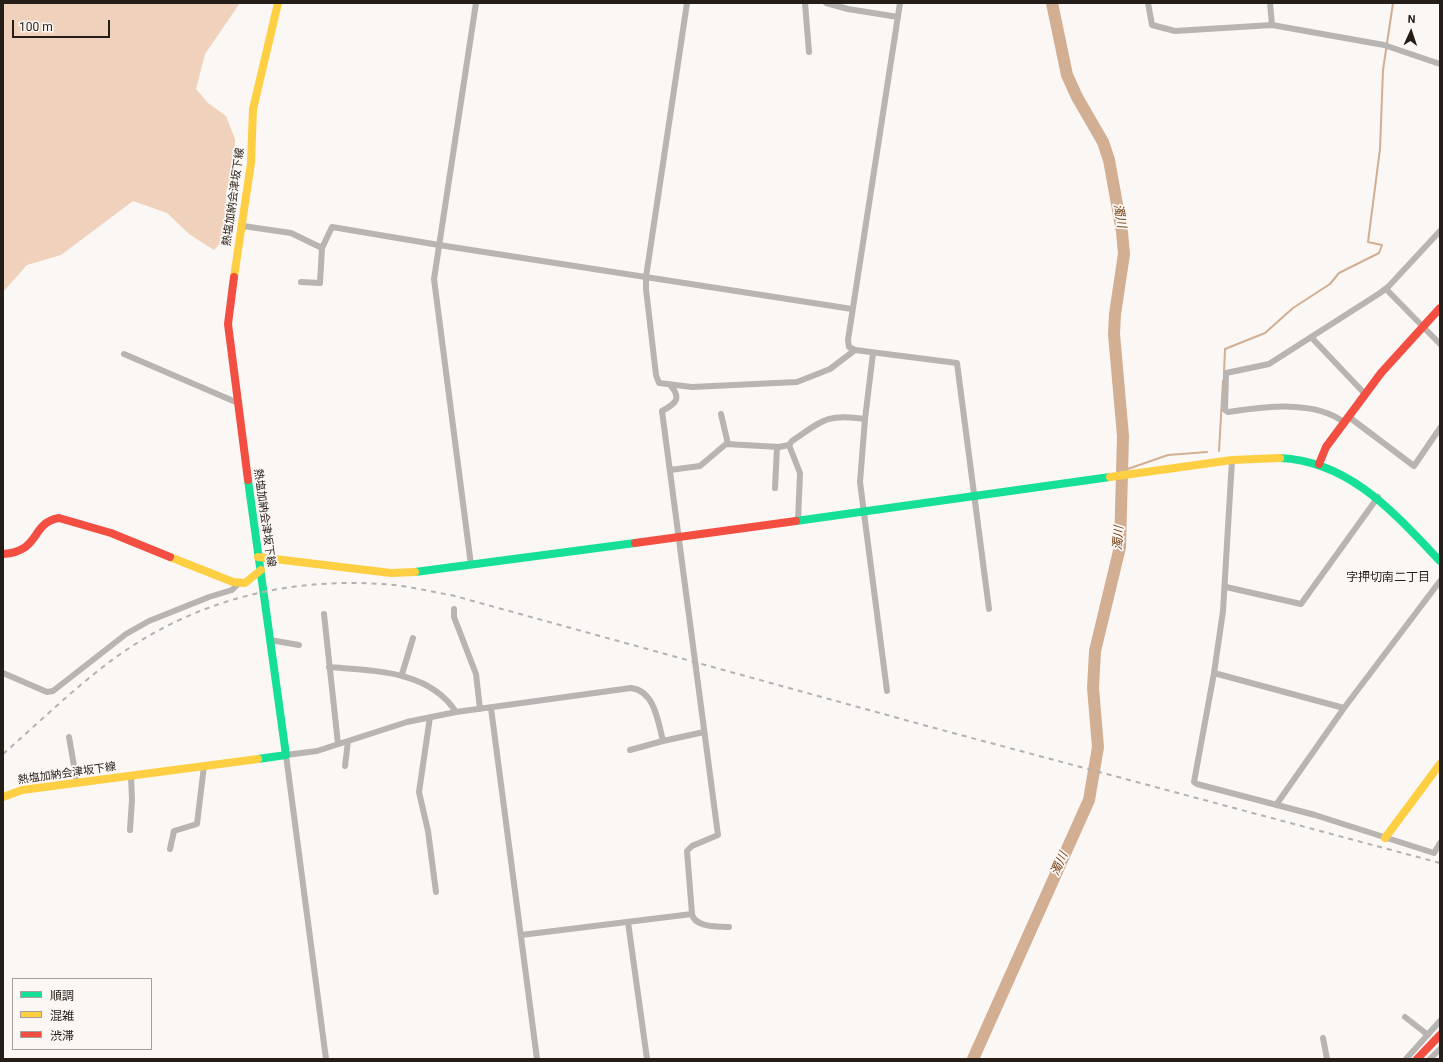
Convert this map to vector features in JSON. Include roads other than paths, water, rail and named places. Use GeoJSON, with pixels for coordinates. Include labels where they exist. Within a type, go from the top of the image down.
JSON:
{"type":"FeatureCollection","features":[{"type":"Feature","properties":{"kind":"street","name":"熱塩加納会津坂下線"},"geometry":{"type":"LineString","coordinates":[[3,797],[22,790],[286,755],[261,570],[258,558],[228,324],[251,163],[254,109],[278,3]]}},
{"type":"Feature","properties":{"kind":"street"},"geometry":{"type":"LineString","coordinates":[[471,565],[434,279],[476,3]]}},
{"type":"Feature","properties":{"kind":"street"},"geometry":{"type":"LineString","coordinates":[[687,3],[646,277],[646,289],[656,375],[659,383],[671,386],[733,386],[796,382],[830,369],[855,350]]}},
{"type":"Feature","properties":{"kind":"street"},"geometry":{"type":"LineString","coordinates":[[805,3],[809,52]]}},
{"type":"Feature","properties":{"kind":"street"},"geometry":{"type":"LineString","coordinates":[[826,3],[848,9],[898,17]]}},
{"type":"Feature","properties":{"kind":"street"},"geometry":{"type":"LineString","coordinates":[[900,3],[852,309],[848,340],[849,347],[855,350],[872,353],[957,363],[989,609]]}},
{"type":"Feature","properties":{"kind":"street"},"geometry":{"type":"LineString","coordinates":[[1148,3],[1152,26],[1163,29],[1175,31],[1272,25],[1384,45],[1440,64]]}},
{"type":"Feature","properties":{"kind":"street"},"geometry":{"type":"LineString","coordinates":[[1270,3],[1272,25]]}},
{"type":"Feature","properties":{"kind":"street"},"geometry":{"type":"LineString","coordinates":[[243,226],[291,233],[322,248]]}},
{"type":"Feature","properties":{"kind":"street"},"geometry":{"type":"LineString","coordinates":[[301,282],[320,283],[322,248],[332,227],[852,309]]}},
{"type":"Feature","properties":{"kind":"street"},"geometry":{"type":"LineString","coordinates":[[1440,231],[1386,289],[1269,364],[1226,373],[1225,410],[1228,412],[1259,407],[1291,407],[1322,412],[1347,420],[1414,466],[1440,428]]}},
{"type":"Feature","properties":{"kind":"street"},"geometry":{"type":"LineString","coordinates":[[1386,289],[1440,344]]}},
{"type":"Feature","properties":{"kind":"street"},"geometry":{"type":"LineString","coordinates":[[1318,464],[1326,448],[1365,394],[1400,351],[1440,308]]}},
{"type":"Feature","properties":{"kind":"street"},"geometry":{"type":"LineString","coordinates":[[1311,337],[1365,394]]}},
{"type":"Feature","properties":{"kind":"street"},"geometry":{"type":"LineString","coordinates":[[872,353],[860,475],[887,691]]}},
{"type":"Feature","properties":{"kind":"street"},"geometry":{"type":"LineString","coordinates":[[124,354],[238,403]]}},
{"type":"Feature","properties":{"kind":"street"},"geometry":{"type":"LineString","coordinates":[[671,386],[676,392],[677,399],[674,404],[662,411],[718,836],[692,846],[687,851],[692,914],[695,921],[699,923],[729,927]]}},
{"type":"Feature","properties":{"kind":"street"},"geometry":{"type":"LineString","coordinates":[[721,414],[728,444]]}},
{"type":"Feature","properties":{"kind":"street"},"geometry":{"type":"LineString","coordinates":[[670,470],[700,466],[722,446],[728,444],[777,447],[789,445],[792,441],[824,419],[833,417],[865,419]]}},
{"type":"Feature","properties":{"kind":"street"},"geometry":{"type":"LineString","coordinates":[[789,445],[800,472],[798,521]]}},
{"type":"Feature","properties":{"kind":"street"},"geometry":{"type":"LineString","coordinates":[[775,488],[777,447]]}},
{"type":"Feature","properties":{"kind":"street"},"geometry":{"type":"LineString","coordinates":[[258,558],[392,573],[471,565],[865,512],[1232,460],[1279,458],[1318,464],[1342,473],[1378,497],[1440,561]]}},
{"type":"Feature","properties":{"kind":"street"},"geometry":{"type":"LineString","coordinates":[[1232,460],[1226,587],[1214,673],[1194,782],[1434,852],[1440,843]]}},
{"type":"Feature","properties":{"kind":"street"},"geometry":{"type":"LineString","coordinates":[[1226,587],[1301,604],[1378,497]]}},
{"type":"Feature","properties":{"kind":"street"},"geometry":{"type":"LineString","coordinates":[[3,554],[26,550],[34,541],[45,523],[53,518],[59,518],[110,533],[223,579],[245,583],[261,570]]}},
{"type":"Feature","properties":{"kind":"street"},"geometry":{"type":"LineString","coordinates":[[1276,805],[1344,708],[1440,581]]}},
{"type":"Feature","properties":{"kind":"street"},"geometry":{"type":"LineString","coordinates":[[3,673],[47,692],[53,691],[122,636],[149,621],[209,597],[232,590],[239,583]]}},
{"type":"Feature","properties":{"kind":"street"},"geometry":{"type":"LineString","coordinates":[[454,609],[454,617],[476,674],[480,709]]}},
{"type":"Feature","properties":{"kind":"street"},"geometry":{"type":"LineString","coordinates":[[324,614],[338,744]]}},
{"type":"Feature","properties":{"kind":"street"},"geometry":{"type":"LineString","coordinates":[[402,674],[413,638]]}},
{"type":"Feature","properties":{"kind":"street"},"geometry":{"type":"LineString","coordinates":[[270,640],[299,645]]}},
{"type":"Feature","properties":{"kind":"street"},"geometry":{"type":"LineString","coordinates":[[330,667],[402,674],[445,697],[456,712]]}},
{"type":"Feature","properties":{"kind":"street"},"geometry":{"type":"LineString","coordinates":[[1214,673],[1344,708]]}},
{"type":"Feature","properties":{"kind":"street"},"geometry":{"type":"LineString","coordinates":[[326,1059],[286,755],[310,753],[407,722],[430,717],[456,712],[631,688],[637,689],[646,694],[653,705],[663,741]]}},
{"type":"Feature","properties":{"kind":"street"},"geometry":{"type":"LineString","coordinates":[[491,708],[537,1059]]}},
{"type":"Feature","properties":{"kind":"street"},"geometry":{"type":"LineString","coordinates":[[430,717],[419,796],[428,831],[436,892]]}},
{"type":"Feature","properties":{"kind":"street"},"geometry":{"type":"LineString","coordinates":[[630,750],[704,732]]}},
{"type":"Feature","properties":{"kind":"street"},"geometry":{"type":"LineString","coordinates":[[69,737],[78,783]]}},
{"type":"Feature","properties":{"kind":"street"},"geometry":{"type":"LineString","coordinates":[[345,766],[348,742]]}},
{"type":"Feature","properties":{"kind":"street"},"geometry":{"type":"LineString","coordinates":[[1385,838],[1440,764]]}},
{"type":"Feature","properties":{"kind":"street"},"geometry":{"type":"LineString","coordinates":[[170,849],[174,831],[197,824],[204,766]]}},
{"type":"Feature","properties":{"kind":"street"},"geometry":{"type":"LineString","coordinates":[[130,830],[132,800],[131,776]]}},
{"type":"Feature","properties":{"kind":"street"},"geometry":{"type":"LineString","coordinates":[[521,935],[692,914]]}},
{"type":"Feature","properties":{"kind":"street"},"geometry":{"type":"LineString","coordinates":[[628,922],[647,1059]]}},
{"type":"Feature","properties":{"kind":"street"},"geometry":{"type":"LineString","coordinates":[[1405,1017],[1428,1035]]}},
{"type":"Feature","properties":{"kind":"street"},"geometry":{"type":"LineString","coordinates":[[1406,1059],[1440,1021]]}},
{"type":"Feature","properties":{"kind":"street"},"geometry":{"type":"LineString","coordinates":[[1418,1059],[1440,1035]]}},
{"type":"Feature","properties":{"kind":"street"},"geometry":{"type":"LineString","coordinates":[[1322,1038],[1327,1059]]}},
{"type":"Feature","properties":{"kind":"street"},"geometry":{"type":"LineString","coordinates":[[1430,1059],[1440,1049]]}},
{"type":"Feature","properties":{"kind":"waterway","name":"濁川"},"geometry":{"type":"LineString","coordinates":[[973,1059],[1089,800],[1098,747],[1093,688],[1095,651],[1120,547],[1123,436],[1114,334],[1115,314],[1124,254],[1122,232],[1109,160],[1103,142],[1077,97],[1067,75],[1052,3]]}},
{"type":"Feature","properties":{"kind":"waterway"},"geometry":{"type":"LineString","coordinates":[[1224,372],[1225,349],[1265,333],[1293,308],[1330,284],[1339,273],[1379,253],[1382,245],[1368,242],[1380,149],[1383,70],[1393,3]]}},
{"type":"Feature","properties":{"kind":"waterway"},"geometry":{"type":"LineString","coordinates":[[1219,451],[1223,381]]}},
{"type":"Feature","properties":{"kind":"waterway"},"geometry":{"type":"LineString","coordinates":[[1122,471],[1168,455],[1207,452]]}},
{"type":"Feature","properties":{"kind":"railway"},"geometry":{"type":"LineString","coordinates":[[3,754],[87,680],[132,646],[166,627],[201,611],[238,598],[314,584],[354,583],[394,585],[451,595],[927,726],[1440,863]]}},
{"type":"Feature","properties":{"kind":"district","name":"字押切南二丁目"},"geometry":{"type":"Point","coordinates":[1388,578]}}]}
